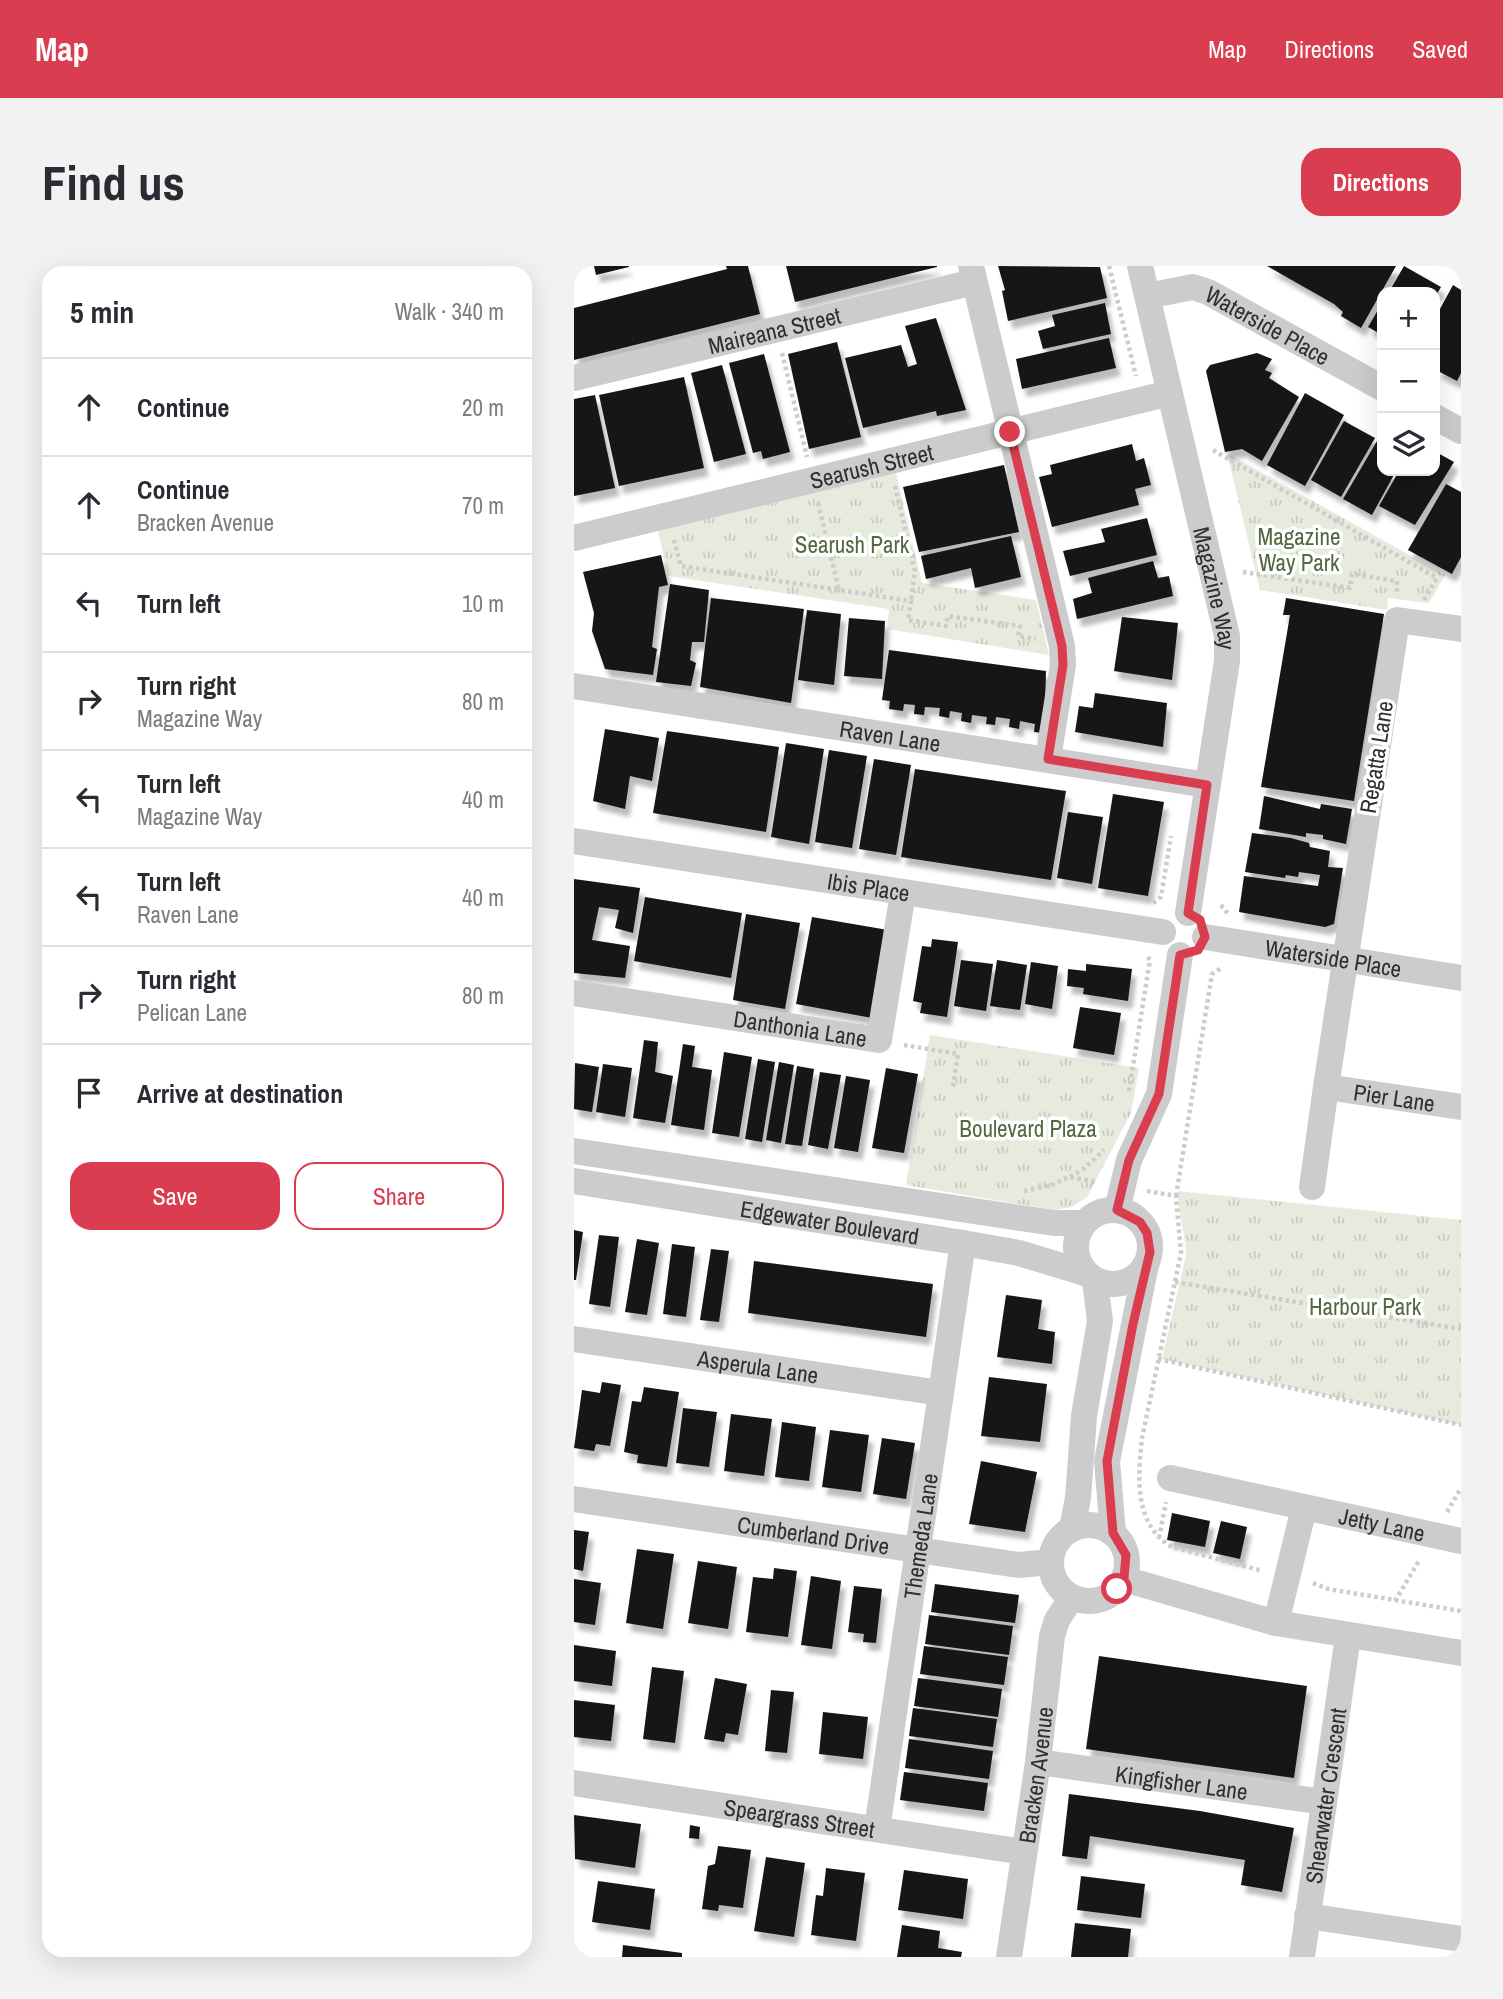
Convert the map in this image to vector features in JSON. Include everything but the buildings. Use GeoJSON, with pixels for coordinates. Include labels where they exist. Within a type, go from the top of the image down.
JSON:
{"type":"FeatureCollection","features":[{"type":"Feature","properties":{"kind":"street","name":"Magazine Way"},"geometry":{"type":"LineString","coordinates":[[1140,266],[1227,636],[1227,661],[1188,913]]}},
{"type":"Feature","properties":{"kind":"street","name":"Maireana Street"},"geometry":{"type":"LineString","coordinates":[[574,378],[972,274]]}},
{"type":"Feature","properties":{"kind":"street"},"geometry":{"type":"LineString","coordinates":[[972,274],[1061,643],[1063,665],[1048,759]]}},
{"type":"Feature","properties":{"kind":"street","name":"Waterside Place"},"geometry":{"type":"LineString","coordinates":[[1147,296],[1193,287],[1208,292],[1377,385]]}},
{"type":"Feature","properties":{"kind":"street","name":"Searush Street"},"geometry":{"type":"LineString","coordinates":[[574,538],[1170,393]]}},
{"type":"Feature","properties":{"kind":"street"},"geometry":{"type":"LineString","coordinates":[[1440,420],[1461,431]]}},
{"type":"Feature","properties":{"kind":"street"},"geometry":{"type":"LineString","coordinates":[[1414,604],[1461,629]]}},
{"type":"Feature","properties":{"kind":"street","name":"Regatta Lane"},"geometry":{"type":"LineString","coordinates":[[1345,959],[1397,620],[1414,604]]}},
{"type":"Feature","properties":{"kind":"street","name":"Raven Lane"},"geometry":{"type":"LineString","coordinates":[[574,686],[1207,785]]}},
{"type":"Feature","properties":{"kind":"street","name":"Ibis Place"},"geometry":{"type":"LineString","coordinates":[[574,841],[1163,932]]}},
{"type":"Feature","properties":{"kind":"street","name":"Danthonia Lane"},"geometry":{"type":"LineString","coordinates":[[574,993],[879,1040],[903,893]]}},
{"type":"Feature","properties":{"kind":"street"},"geometry":{"type":"LineString","coordinates":[[1188,913],[1200,920],[1205,937],[1198,950],[1180,955],[1168,947],[1163,932],[1169,919],[1188,913]]}},
{"type":"Feature","properties":{"kind":"street","name":"Waterside Place"},"geometry":{"type":"LineString","coordinates":[[1205,937],[1461,978]]}},
{"type":"Feature","properties":{"kind":"street"},"geometry":{"type":"LineString","coordinates":[[1146,1265],[1128,1282],[1107,1285],[1090,1277],[1077,1262],[1074,1247],[1084,1223],[1119,1198],[1159,1094],[1180,955]]}},
{"type":"Feature","properties":{"kind":"street","name":"Pier Lane"},"geometry":{"type":"LineString","coordinates":[[1312,1187],[1345,959]]}},
{"type":"Feature","properties":{"kind":"street","name":"Pier Lane"},"geometry":{"type":"LineString","coordinates":[[1326,1087],[1461,1107]]}},
{"type":"Feature","properties":{"kind":"street","name":"Edgewater Boulevard"},"geometry":{"type":"LineString","coordinates":[[574,1151],[1054,1223],[1084,1223]]}},
{"type":"Feature","properties":{"kind":"street","name":"Edgewater Boulevard"},"geometry":{"type":"LineString","coordinates":[[574,1181],[963,1242],[1019,1253],[1090,1277]]}},
{"type":"Feature","properties":{"kind":"street"},"geometry":{"type":"LineString","coordinates":[[1113,1533],[1099,1526],[1085,1525],[1072,1529],[1060,1538],[1051,1562],[1054,1578],[1072,1597],[1090,1601],[1103,1598],[1117,1589],[1124,1578],[1126,1555],[1113,1533],[1107,1461],[1133,1324],[1150,1252],[1147,1233],[1119,1198]]}},
{"type":"Feature","properties":{"kind":"street","name":"Themeda Lane"},"geometry":{"type":"LineString","coordinates":[[877,1829],[963,1242]]}},
{"type":"Feature","properties":{"kind":"street"},"geometry":{"type":"LineString","coordinates":[[1072,1529],[1078,1498],[1084,1416],[1100,1321],[1090,1277]]}},
{"type":"Feature","properties":{"kind":"street","name":"Asperula Lane"},"geometry":{"type":"LineString","coordinates":[[574,1339],[941,1393]]}},
{"type":"Feature","properties":{"kind":"street","name":"Jetty Lane"},"geometry":{"type":"LineString","coordinates":[[1170,1478],[1461,1541]]}},
{"type":"Feature","properties":{"kind":"street","name":"Cumberland Drive"},"geometry":{"type":"LineString","coordinates":[[574,1499],[1018,1564],[1051,1562]]}},
{"type":"Feature","properties":{"kind":"street"},"geometry":{"type":"LineString","coordinates":[[1276,1623],[1304,1508]]}},
{"type":"Feature","properties":{"kind":"street"},"geometry":{"type":"LineString","coordinates":[[1124,1578],[1276,1623],[1461,1653]]}},
{"type":"Feature","properties":{"kind":"street","name":"Bracken Avenue"},"geometry":{"type":"LineString","coordinates":[[1009,1957],[1038,1762],[1052,1636],[1057,1620],[1072,1597]]}},
{"type":"Feature","properties":{"kind":"street","name":"Shearwater Crescent"},"geometry":{"type":"LineString","coordinates":[[1302,1957],[1348,1636]]}},
{"type":"Feature","properties":{"kind":"street","name":"Kingfisher Lane"},"geometry":{"type":"LineString","coordinates":[[1038,1762],[1324,1802]]}},
{"type":"Feature","properties":{"kind":"street","name":"Speargrass Street"},"geometry":{"type":"LineString","coordinates":[[574,1783],[1024,1852]]}},
{"type":"Feature","properties":{"kind":"street"},"geometry":{"type":"LineString","coordinates":[[1307,1916],[1461,1939]]}},
{"type":"Feature","properties":{"kind":"path"},"geometry":{"type":"LineString","coordinates":[[1109,266],[1142,400]]}},
{"type":"Feature","properties":{"kind":"path"},"geometry":{"type":"LineString","coordinates":[[1455,266],[1461,269]]}},
{"type":"Feature","properties":{"kind":"path"},"geometry":{"type":"LineString","coordinates":[[1213,450],[1437,578],[1414,604],[1395,595],[1397,581],[1352,574],[1350,588],[1243,572]]}},
{"type":"Feature","properties":{"kind":"path"},"geometry":{"type":"LineString","coordinates":[[889,461],[915,571],[908,620],[946,626],[948,616],[1020,626],[1018,636],[1061,643]]}},
{"type":"Feature","properties":{"kind":"path"},"geometry":{"type":"LineString","coordinates":[[668,516],[681,566],[911,601]]}},
{"type":"Feature","properties":{"kind":"path"},"geometry":{"type":"LineString","coordinates":[[1128,1102],[1150,960],[1144,953],[1132,951],[1139,903],[1151,905],[1161,897],[1171,832]]}},
{"type":"Feature","properties":{"kind":"path"},"geometry":{"type":"LineString","coordinates":[[1221,905],[1235,924],[1233,942],[1229,964],[1212,974],[1176,1196],[1181,1254],[1158,1359],[1139,1468],[1143,1507],[1149,1527],[1159,1539],[1197,1554],[1328,1589],[1461,1611]]}},
{"type":"Feature","properties":{"kind":"path"},"geometry":{"type":"LineString","coordinates":[[879,1040],[958,1054],[953,1087]]}},
{"type":"Feature","properties":{"kind":"path"},"geometry":{"type":"LineString","coordinates":[[1021,1191],[1052,1185],[1069,1178],[1085,1168],[1111,1140]]}},
{"type":"Feature","properties":{"kind":"path"},"geometry":{"type":"LineString","coordinates":[[1069,1178],[1119,1198],[1176,1196]]}},
{"type":"Feature","properties":{"kind":"path"},"geometry":{"type":"LineString","coordinates":[[1175,1282],[1461,1329]]}},
{"type":"Feature","properties":{"kind":"path"},"geometry":{"type":"LineString","coordinates":[[1133,1324],[1165,1329]]}},
{"type":"Feature","properties":{"kind":"path"},"geometry":{"type":"LineString","coordinates":[[1158,1359],[1461,1425]]}},
{"type":"Feature","properties":{"kind":"path"},"geometry":{"type":"LineString","coordinates":[[1159,1539],[1170,1478]]}},
{"type":"Feature","properties":{"kind":"green space","name":"Magazine Way Park"},"geometry":{"type":"Polygon","coordinates":[[[1227,453],[1445,575],[1429,603],[1388,598],[1387,610],[1260,590],[1227,453]]]}},
{"type":"Feature","properties":{"kind":"green space","name":"Searush Park"},"geometry":{"type":"Polygon","coordinates":[[[896,473],[922,583],[1036,600],[1049,655],[887,629],[889,609],[668,576],[658,530],[896,473]]]}},
{"type":"Feature","properties":{"kind":"green space","name":"Boulevard Plaza"},"geometry":{"type":"Polygon","coordinates":[[[930,1035],[1139,1068],[1131,1113],[1087,1197],[1072,1207],[1054,1210],[906,1185],[930,1035]]]}},
{"type":"Feature","properties":{"kind":"green space","name":"Harbour Park"},"geometry":{"type":"Polygon","coordinates":[[[1178,1191],[1461,1220],[1461,1425],[1162,1359],[1186,1255],[1178,1191]]]}},
{"type":"Feature","properties":{"kind":"route"},"geometry":{"type":"LineString","coordinates":[[1010,432],[1062,646],[1063,665],[1048,759],[1207,785],[1188,913],[1200,920],[1205,937],[1198,950],[1192,954],[1180,955],[1159,1094],[1153,1113],[1129,1160],[1117,1210],[1130,1214],[1140,1222],[1150,1242],[1150,1252],[1111,1430],[1107,1461],[1113,1533],[1122,1543],[1126,1555],[1127,1569],[1117,1589]]}}]}
